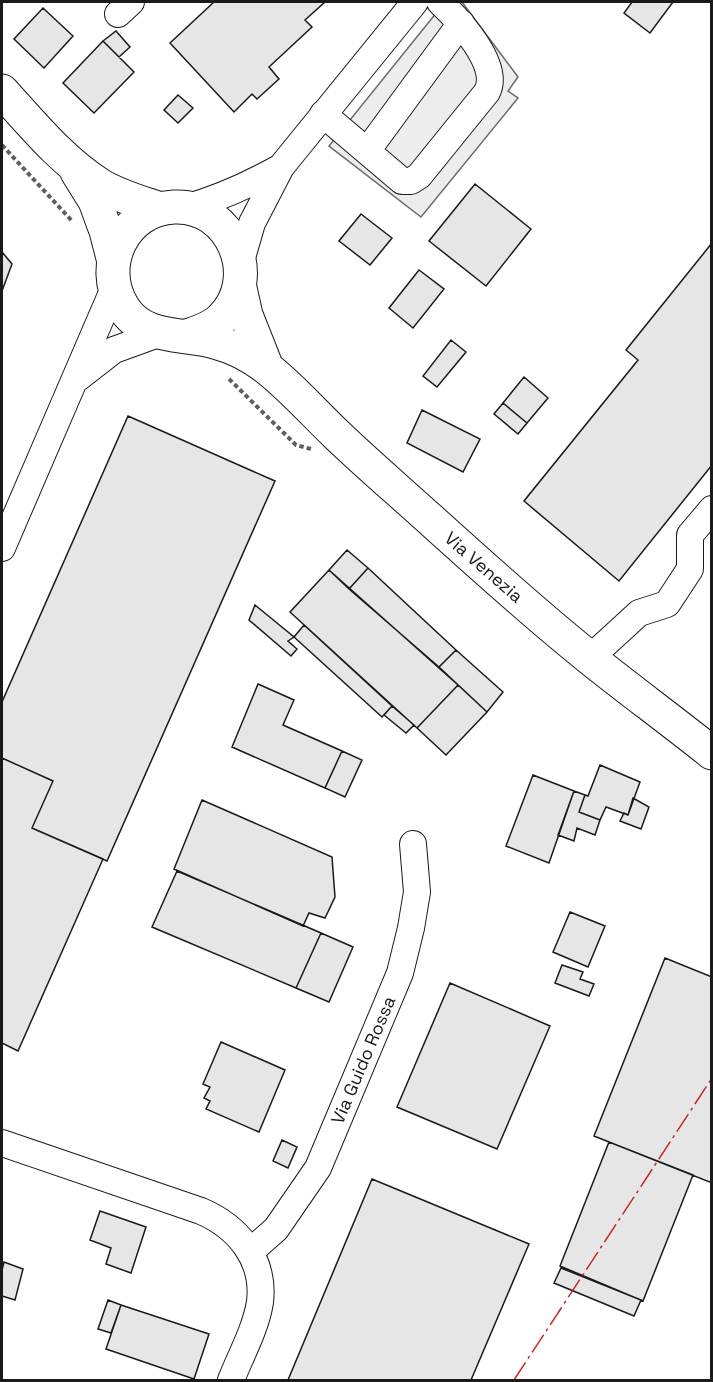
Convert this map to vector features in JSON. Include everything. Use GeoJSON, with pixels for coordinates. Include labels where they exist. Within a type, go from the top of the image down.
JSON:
{"type":"FeatureCollection","features":[{"type":"Feature","properties":{"kind":"main road","name":"Via Venezia"},"geometry":{"type":"LineString","coordinates":[[2,92],[73,166],[95,201],[123,308],[138,324],[173,335],[218,342],[241,352],[267,368],[435,524],[590,658],[711,753]]}},
{"type":"Feature","properties":{"kind":"main road","name":"Via Venezia"},"geometry":{"type":"LineString","coordinates":[[73,166],[124,197],[205,214],[221,225],[234,241],[246,315],[267,368]]}},
{"type":"Feature","properties":{"kind":"main road"},"geometry":{"type":"LineString","coordinates":[[114,273],[119,241],[130,227],[144,216],[173,208]]}},
{"type":"Feature","properties":{"kind":"main road"},"geometry":{"type":"LineString","coordinates":[[173,335],[205,330],[221,320],[232,305],[240,274]]}},
{"type":"Feature","properties":{"kind":"street"},"geometry":{"type":"LineString","coordinates":[[240,274],[252,223],[281,167],[415,2]]}},
{"type":"Feature","properties":{"kind":"street"},"geometry":{"type":"LineString","coordinates":[[323,114],[402,181],[411,181],[419,176],[487,92],[490,80],[486,64],[461,23],[440,2]]}},
{"type":"Feature","properties":{"kind":"street"},"geometry":{"type":"LineString","coordinates":[[367,151],[461,23]]}},
{"type":"Feature","properties":{"kind":"street"},"geometry":{"type":"LineString","coordinates":[[173,208],[218,198],[245,187],[281,167]]}},
{"type":"Feature","properties":{"kind":"street"},"geometry":{"type":"LineString","coordinates":[[2,548],[75,380],[114,273]]}},
{"type":"Feature","properties":{"kind":"street"},"geometry":{"type":"LineString","coordinates":[[75,380],[114,350],[173,335]]}},
{"type":"Feature","properties":{"kind":"street"},"geometry":{"type":"LineString","coordinates":[[590,658],[639,613],[666,604],[690,569],[690,535],[711,508]]}},
{"type":"Feature","properties":{"kind":"street","name":"Via Guido Rossa"},"geometry":{"type":"LineString","coordinates":[[250,1252],[276,1229],[318,1168],[400,973],[417,892],[413,844]]}},
{"type":"Feature","properties":{"kind":"street"},"geometry":{"type":"LineString","coordinates":[[2,1143],[216,1217],[241,1238],[250,1252],[258,1275],[260,1300],[256,1317],[231,1380]]}},
{"type":"Feature","properties":{"kind":"path"},"geometry":{"type":"LineString","coordinates":[[2,145],[79,229]]}},
{"type":"Feature","properties":{"kind":"path"},"geometry":{"type":"LineString","coordinates":[[224,373],[297,445],[313,449]]}},
{"type":"Feature","properties":{"kind":"shaded area"},"geometry":{"type":"Polygon","coordinates":[[[445,2],[462,2],[518,77],[508,91],[518,98],[421,217],[329,146],[445,2]]]}},
{"type":"Feature","properties":{"kind":"building"},"geometry":{"type":"Polygon","coordinates":[[[214,2],[325,2],[305,20],[312,27],[269,67],[279,79],[257,99],[252,94],[234,112],[170,43],[214,2]]]}},
{"type":"Feature","properties":{"kind":"building"},"geometry":{"type":"Polygon","coordinates":[[[632,2],[673,2],[650,33],[624,13],[632,2]]]}},
{"type":"Feature","properties":{"kind":"building"},"geometry":{"type":"Polygon","coordinates":[[[43,8],[73,36],[44,68],[14,39],[43,8]]]}},
{"type":"Feature","properties":{"kind":"building"},"geometry":{"type":"Polygon","coordinates":[[[116,31],[130,47],[119,57],[103,41],[116,31]]]}},
{"type":"Feature","properties":{"kind":"building"},"geometry":{"type":"Polygon","coordinates":[[[103,41],[134,72],[94,113],[63,83],[103,41]]]}},
{"type":"Feature","properties":{"kind":"building"},"geometry":{"type":"Polygon","coordinates":[[[178,95],[193,108],[178,123],[164,110],[178,95]]]}},
{"type":"Feature","properties":{"kind":"building"},"geometry":{"type":"Polygon","coordinates":[[[475,184],[531,229],[486,286],[429,241],[475,184]]]}},
{"type":"Feature","properties":{"kind":"building"},"geometry":{"type":"Polygon","coordinates":[[[361,214],[392,238],[370,265],[339,241],[361,214]]]}},
{"type":"Feature","properties":{"kind":"building"},"geometry":{"type":"Polygon","coordinates":[[[712,243],[712,465],[619,581],[524,501],[638,360],[626,350],[712,243]]]}},
{"type":"Feature","properties":{"kind":"building"},"geometry":{"type":"Polygon","coordinates":[[[2,252],[12,264],[2,291],[2,252]]]}},
{"type":"Feature","properties":{"kind":"building"},"geometry":{"type":"Polygon","coordinates":[[[419,270],[444,289],[413,328],[389,308],[419,270]]]}},
{"type":"Feature","properties":{"kind":"building"},"geometry":{"type":"Polygon","coordinates":[[[451,340],[466,352],[437,387],[423,376],[451,340]]]}},
{"type":"Feature","properties":{"kind":"building"},"geometry":{"type":"Polygon","coordinates":[[[524,377],[548,398],[527,423],[503,403],[524,377]]]}},
{"type":"Feature","properties":{"kind":"building"},"geometry":{"type":"Polygon","coordinates":[[[503,403],[527,423],[518,434],[494,414],[503,403]]]}},
{"type":"Feature","properties":{"kind":"building"},"geometry":{"type":"Polygon","coordinates":[[[422,410],[480,439],[463,472],[407,443],[422,410]]]}},
{"type":"Feature","properties":{"kind":"building"},"geometry":{"type":"Polygon","coordinates":[[[128,416],[275,481],[107,861],[32,828],[53,781],[2,758],[2,702],[128,416]]]}},
{"type":"Feature","properties":{"kind":"building"},"geometry":{"type":"Polygon","coordinates":[[[347,550],[368,568],[349,589],[329,570],[347,550]]]}},
{"type":"Feature","properties":{"kind":"building"},"geometry":{"type":"Polygon","coordinates":[[[368,568],[456,650],[439,667],[349,589],[368,568]]]}},
{"type":"Feature","properties":{"kind":"building"},"geometry":{"type":"Polygon","coordinates":[[[329,570],[458,685],[417,728],[290,612],[329,570]]]}},
{"type":"Feature","properties":{"kind":"building"},"geometry":{"type":"Polygon","coordinates":[[[255,605],[294,637],[288,641],[297,649],[291,656],[249,620],[255,605]]]}},
{"type":"Feature","properties":{"kind":"building"},"geometry":{"type":"Polygon","coordinates":[[[304,625],[392,706],[382,717],[294,637],[304,625]]]}},
{"type":"Feature","properties":{"kind":"building"},"geometry":{"type":"Polygon","coordinates":[[[456,650],[503,692],[487,712],[439,667],[456,650]]]}},
{"type":"Feature","properties":{"kind":"building"},"geometry":{"type":"Polygon","coordinates":[[[258,684],[294,700],[283,725],[342,751],[325,788],[232,747],[258,684]]]}},
{"type":"Feature","properties":{"kind":"building"},"geometry":{"type":"Polygon","coordinates":[[[458,685],[487,712],[446,755],[417,728],[458,685]]]}},
{"type":"Feature","properties":{"kind":"building"},"geometry":{"type":"Polygon","coordinates":[[[392,706],[414,725],[406,733],[384,715],[392,706]]]}},
{"type":"Feature","properties":{"kind":"building"},"geometry":{"type":"Polygon","coordinates":[[[342,751],[362,760],[345,797],[325,788],[342,751]]]}},
{"type":"Feature","properties":{"kind":"building"},"geometry":{"type":"Polygon","coordinates":[[[2,758],[53,781],[32,828],[103,859],[18,1051],[2,1043],[2,758]]]}},
{"type":"Feature","properties":{"kind":"building"},"geometry":{"type":"Polygon","coordinates":[[[600,765],[640,782],[628,815],[606,807],[600,820],[579,812],[600,765]]]}},
{"type":"Feature","properties":{"kind":"building"},"geometry":{"type":"Polygon","coordinates":[[[533,775],[574,791],[549,863],[506,846],[533,775]]]}},
{"type":"Feature","properties":{"kind":"building"},"geometry":{"type":"Polygon","coordinates":[[[574,791],[585,795],[579,812],[600,820],[595,835],[577,828],[574,841],[558,835],[574,791]]]}},
{"type":"Feature","properties":{"kind":"building"},"geometry":{"type":"Polygon","coordinates":[[[633,798],[649,807],[641,829],[620,821],[624,813],[628,815],[633,798]]]}},
{"type":"Feature","properties":{"kind":"building"},"geometry":{"type":"Polygon","coordinates":[[[202,800],[332,857],[335,897],[325,918],[309,913],[303,926],[174,869],[202,800]]]}},
{"type":"Feature","properties":{"kind":"building"},"geometry":{"type":"Polygon","coordinates":[[[177,871],[321,933],[296,988],[152,927],[177,871]]]}},
{"type":"Feature","properties":{"kind":"building"},"geometry":{"type":"Polygon","coordinates":[[[570,912],[605,926],[588,967],[553,952],[570,912]]]}},
{"type":"Feature","properties":{"kind":"building"},"geometry":{"type":"Polygon","coordinates":[[[321,933],[353,947],[329,1002],[296,988],[321,933]]]}},
{"type":"Feature","properties":{"kind":"building"},"geometry":{"type":"Polygon","coordinates":[[[665,958],[712,977],[712,1183],[594,1136],[665,958]]]}},
{"type":"Feature","properties":{"kind":"building"},"geometry":{"type":"Polygon","coordinates":[[[562,965],[583,972],[580,979],[594,984],[589,996],[555,983],[562,965]]]}},
{"type":"Feature","properties":{"kind":"building"},"geometry":{"type":"Polygon","coordinates":[[[450,983],[550,1026],[497,1149],[397,1107],[450,983]]]}},
{"type":"Feature","properties":{"kind":"building"},"geometry":{"type":"Polygon","coordinates":[[[221,1042],[285,1070],[259,1132],[206,1109],[210,1101],[204,1098],[210,1087],[203,1084],[221,1042]]]}},
{"type":"Feature","properties":{"kind":"building"},"geometry":{"type":"Polygon","coordinates":[[[282,1140],[297,1147],[288,1168],[273,1161],[282,1140]]]}},
{"type":"Feature","properties":{"kind":"building"},"geometry":{"type":"Polygon","coordinates":[[[609,1142],[693,1175],[643,1301],[560,1266],[609,1142]]]}},
{"type":"Feature","properties":{"kind":"building"},"geometry":{"type":"Polygon","coordinates":[[[372,1179],[529,1244],[471,1380],[288,1380],[372,1179]]]}},
{"type":"Feature","properties":{"kind":"building"},"geometry":{"type":"Polygon","coordinates":[[[100,1211],[146,1227],[131,1273],[106,1264],[111,1248],[90,1240],[100,1211]]]}},
{"type":"Feature","properties":{"kind":"building"},"geometry":{"type":"Polygon","coordinates":[[[4,1262],[23,1269],[15,1300],[2,1296],[4,1262]]]}},
{"type":"Feature","properties":{"kind":"building"},"geometry":{"type":"Polygon","coordinates":[[[561,1268],[641,1300],[634,1316],[554,1283],[561,1268]]]}},
{"type":"Feature","properties":{"kind":"building"},"geometry":{"type":"Polygon","coordinates":[[[108,1300],[121,1305],[111,1333],[98,1329],[108,1300]]]}},
{"type":"Feature","properties":{"kind":"building"},"geometry":{"type":"Polygon","coordinates":[[[121,1305],[209,1334],[194,1379],[106,1349],[121,1305]]]}},
{"type":"Feature","properties":{"kind":"power"},"geometry":{"type":"LineString","coordinates":[[514,1380],[712,1078]]}}]}
